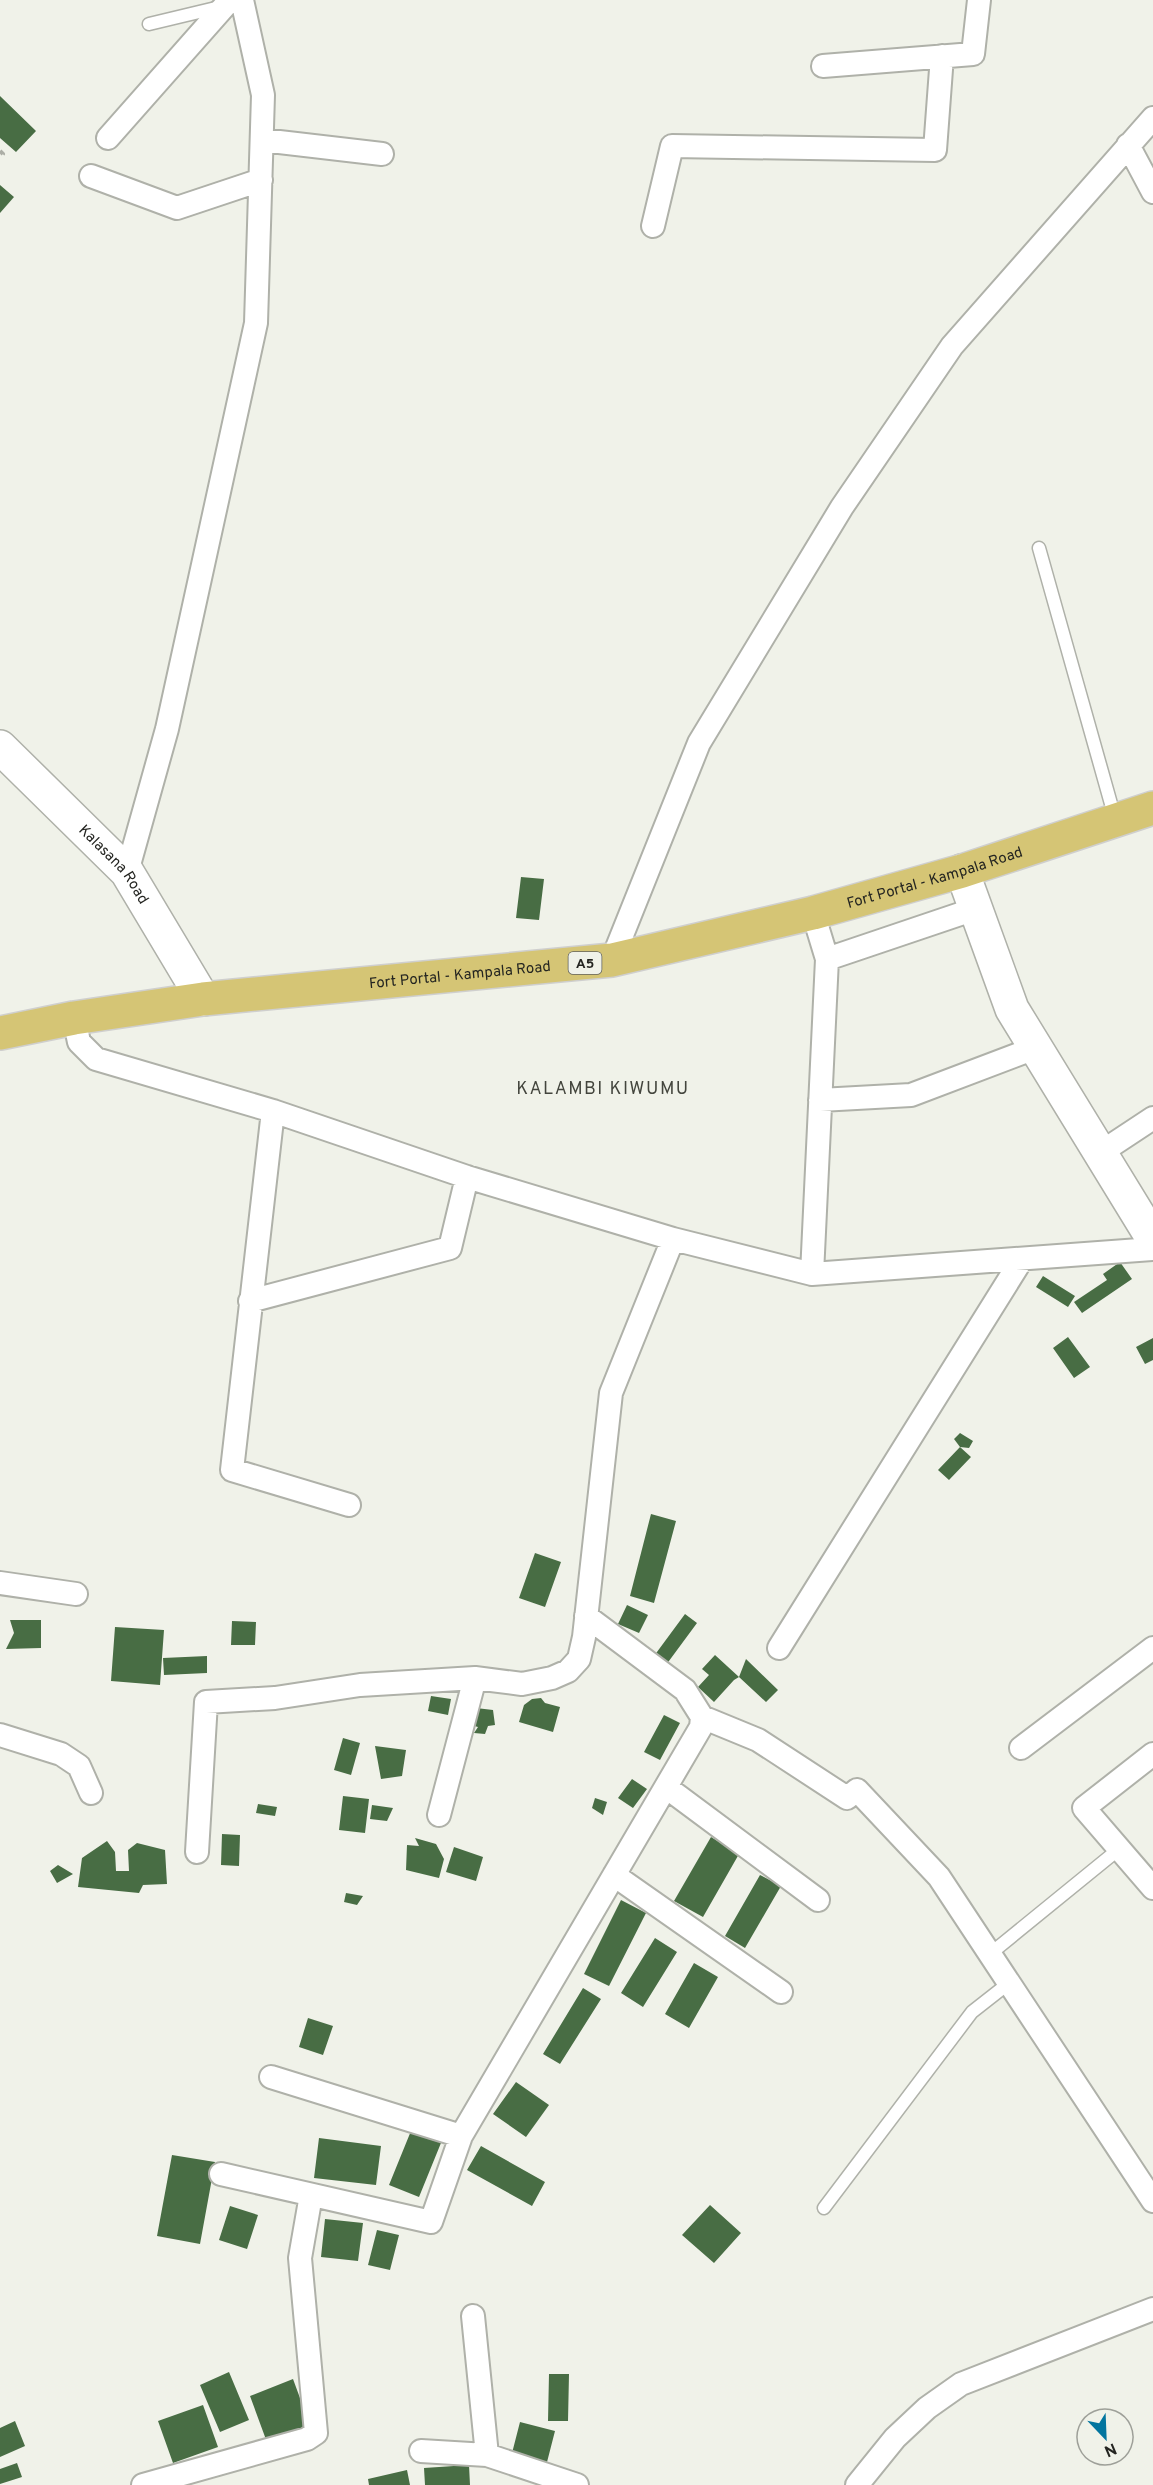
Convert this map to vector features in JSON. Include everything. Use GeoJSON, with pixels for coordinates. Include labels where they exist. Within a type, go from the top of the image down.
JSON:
{"type":"FeatureCollection","features":[{"type":"Feature","properties":{"kind":"main road","name":"Fort Portal - Kampala Road"},"geometry":{"type":"LineString","coordinates":[[0,1033],[74,1018],[203,999],[612,960],[813,914],[962,871],[1153,808]]}},
{"type":"Feature","properties":{"kind":"street"},"geometry":{"type":"LineString","coordinates":[[823,66],[973,54],[979,0]]}},
{"type":"Feature","properties":{"kind":"street"},"geometry":{"type":"LineString","coordinates":[[108,138],[232,2],[263,95],[256,323],[167,729],[127,872]]}},
{"type":"Feature","properties":{"kind":"street"},"geometry":{"type":"LineString","coordinates":[[653,226],[672,146],[935,150],[942,56]]}},
{"type":"Feature","properties":{"kind":"street"},"geometry":{"type":"LineString","coordinates":[[612,960],[699,743],[842,507],[952,346],[1153,118]]}},
{"type":"Feature","properties":{"kind":"street"},"geometry":{"type":"LineString","coordinates":[[262,140],[382,154]]}},
{"type":"Feature","properties":{"kind":"street"},"geometry":{"type":"LineString","coordinates":[[1128,145],[1153,192]]}},
{"type":"Feature","properties":{"kind":"street"},"geometry":{"type":"LineString","coordinates":[[91,176],[177,208],[261,180]]}},
{"type":"Feature","properties":{"kind":"street","name":"Kalasana Road"},"geometry":{"type":"LineString","coordinates":[[0,747],[127,872],[203,999]]}},
{"type":"Feature","properties":{"kind":"street"},"geometry":{"type":"LineString","coordinates":[[962,871],[1012,1009],[1153,1239]]}},
{"type":"Feature","properties":{"kind":"street"},"geometry":{"type":"LineString","coordinates":[[827,959],[975,909]]}},
{"type":"Feature","properties":{"kind":"street"},"geometry":{"type":"LineString","coordinates":[[812,1274],[827,959],[813,914]]}},
{"type":"Feature","properties":{"kind":"street"},"geometry":{"type":"LineString","coordinates":[[74,1018],[79,1042],[96,1059],[273,1111],[467,1177],[673,1239],[812,1274],[1153,1249]]}},
{"type":"Feature","properties":{"kind":"street"},"geometry":{"type":"LineString","coordinates":[[820,1100],[910,1095],[1035,1048]]}},
{"type":"Feature","properties":{"kind":"street"},"geometry":{"type":"LineString","coordinates":[[273,1111],[232,1470],[349,1505]]}},
{"type":"Feature","properties":{"kind":"street"},"geometry":{"type":"LineString","coordinates":[[1100,1152],[1153,1118]]}},
{"type":"Feature","properties":{"kind":"street"},"geometry":{"type":"LineString","coordinates":[[250,1301],[450,1248],[467,1177]]}},
{"type":"Feature","properties":{"kind":"street"},"geometry":{"type":"LineString","coordinates":[[197,1852],[206,1702],[275,1698],[360,1684],[475,1677],[522,1684],[552,1678],[568,1671],[579,1659],[584,1637],[611,1393],[673,1239]]}},
{"type":"Feature","properties":{"kind":"street"},"geometry":{"type":"LineString","coordinates":[[779,1648],[1022,1259]]}},
{"type":"Feature","properties":{"kind":"street"},"geometry":{"type":"LineString","coordinates":[[0,1583],[76,1594]]}},
{"type":"Feature","properties":{"kind":"street"},"geometry":{"type":"LineString","coordinates":[[586,1616],[685,1690],[702,1717],[758,1740],[847,1798],[857,1791],[939,1877],[1153,2201]]}},
{"type":"Feature","properties":{"kind":"street"},"geometry":{"type":"LineString","coordinates":[[1021,1748],[1153,1648]]}},
{"type":"Feature","properties":{"kind":"street"},"geometry":{"type":"LineString","coordinates":[[439,1815],[475,1677]]}},
{"type":"Feature","properties":{"kind":"street"},"geometry":{"type":"LineString","coordinates":[[221,2174],[431,2222],[461,2136],[701,1727],[702,1717]]}},
{"type":"Feature","properties":{"kind":"street"},"geometry":{"type":"LineString","coordinates":[[0,1735],[61,1754],[79,1766],[91,1793]]}},
{"type":"Feature","properties":{"kind":"street"},"geometry":{"type":"LineString","coordinates":[[1153,1754],[1084,1808],[1153,1888]]}},
{"type":"Feature","properties":{"kind":"street"},"geometry":{"type":"LineString","coordinates":[[666,1786],[818,1900]]}},
{"type":"Feature","properties":{"kind":"street"},"geometry":{"type":"LineString","coordinates":[[614,1875],[780,1992]]}},
{"type":"Feature","properties":{"kind":"street"},"geometry":{"type":"LineString","coordinates":[[271,2077],[461,2136]]}},
{"type":"Feature","properties":{"kind":"street"},"geometry":{"type":"LineString","coordinates":[[143,2485],[307,2439],[316,2433],[300,2258],[311,2195]]}},
{"type":"Feature","properties":{"kind":"street"},"geometry":{"type":"LineString","coordinates":[[857,2485],[895,2438],[927,2408],[961,2384],[1153,2309]]}},
{"type":"Feature","properties":{"kind":"street"},"geometry":{"type":"LineString","coordinates":[[473,2316],[487,2455]]}},
{"type":"Feature","properties":{"kind":"street"},"geometry":{"type":"LineString","coordinates":[[421,2451],[487,2455],[577,2485]]}},
{"type":"Feature","properties":{"kind":"lane"},"geometry":{"type":"LineString","coordinates":[[149,24],[232,2]]}},
{"type":"Feature","properties":{"kind":"lane"},"geometry":{"type":"LineString","coordinates":[[1039,548],[1116,820]]}},
{"type":"Feature","properties":{"kind":"lane"},"geometry":{"type":"LineString","coordinates":[[990,1954],[1119,1849]]}},
{"type":"Feature","properties":{"kind":"lane"},"geometry":{"type":"LineString","coordinates":[[824,2208],[972,2012],[1009,1983]]}},
{"type":"Feature","properties":{"kind":"path"},"geometry":{"type":"LineString","coordinates":[[0,151],[3,154],[0,157]]}},
{"type":"Feature","properties":{"kind":"building"},"geometry":{"type":"Polygon","coordinates":[[[0,96],[36,131],[16,152],[0,138],[0,96]]]}},
{"type":"Feature","properties":{"kind":"building"},"geometry":{"type":"Polygon","coordinates":[[[0,185],[14,197],[0,213],[0,185]]]}},
{"type":"Feature","properties":{"kind":"building"},"geometry":{"type":"Polygon","coordinates":[[[521,877],[544,879],[539,920],[516,918],[521,877]]]}},
{"type":"Feature","properties":{"kind":"building"},"geometry":{"type":"Polygon","coordinates":[[[1120,1262],[1132,1279],[1082,1313],[1074,1302],[1107,1280],[1103,1274],[1120,1262]]]}},
{"type":"Feature","properties":{"kind":"building"},"geometry":{"type":"Polygon","coordinates":[[[1043,1276],[1075,1296],[1068,1307],[1036,1287],[1043,1276]]]}},
{"type":"Feature","properties":{"kind":"building"},"geometry":{"type":"Polygon","coordinates":[[[1068,1337],[1090,1367],[1074,1378],[1053,1348],[1068,1337]]]}},
{"type":"Feature","properties":{"kind":"building"},"geometry":{"type":"Polygon","coordinates":[[[1153,1338],[1153,1360],[1145,1364],[1136,1347],[1153,1338]]]}},
{"type":"Feature","properties":{"kind":"building"},"geometry":{"type":"Polygon","coordinates":[[[960,1433],[973,1441],[969,1448],[960,1447],[954,1439],[960,1433]]]}},
{"type":"Feature","properties":{"kind":"building"},"geometry":{"type":"Polygon","coordinates":[[[960,1447],[971,1457],[949,1480],[938,1470],[960,1447]]]}},
{"type":"Feature","properties":{"kind":"building"},"geometry":{"type":"Polygon","coordinates":[[[651,1514],[676,1521],[654,1603],[630,1596],[651,1514]]]}},
{"type":"Feature","properties":{"kind":"building"},"geometry":{"type":"Polygon","coordinates":[[[535,1553],[561,1562],[545,1607],[519,1598],[535,1553]]]}},
{"type":"Feature","properties":{"kind":"building"},"geometry":{"type":"Polygon","coordinates":[[[627,1605],[648,1615],[639,1633],[618,1624],[627,1605]]]}},
{"type":"Feature","properties":{"kind":"building"},"geometry":{"type":"Polygon","coordinates":[[[685,1614],[697,1623],[666,1665],[654,1656],[685,1614]]]}},
{"type":"Feature","properties":{"kind":"building"},"geometry":{"type":"Polygon","coordinates":[[[10,1620],[41,1620],[41,1648],[6,1649],[14,1633],[10,1620]]]}},
{"type":"Feature","properties":{"kind":"building"},"geometry":{"type":"Polygon","coordinates":[[[232,1621],[256,1622],[255,1645],[231,1645],[232,1621]]]}},
{"type":"Feature","properties":{"kind":"building"},"geometry":{"type":"Polygon","coordinates":[[[115,1627],[164,1630],[160,1685],[111,1681],[115,1627]]]}},
{"type":"Feature","properties":{"kind":"building"},"geometry":{"type":"Polygon","coordinates":[[[715,1655],[739,1677],[714,1702],[698,1687],[709,1675],[702,1669],[715,1655]]]}},
{"type":"Feature","properties":{"kind":"building"},"geometry":{"type":"Polygon","coordinates":[[[207,1656],[207,1673],[164,1675],[163,1658],[207,1656]]]}},
{"type":"Feature","properties":{"kind":"building"},"geometry":{"type":"Polygon","coordinates":[[[746,1659],[778,1690],[766,1702],[739,1677],[746,1659]]]}},
{"type":"Feature","properties":{"kind":"building"},"geometry":{"type":"Polygon","coordinates":[[[431,1696],[451,1699],[448,1715],[428,1711],[431,1696]]]}},
{"type":"Feature","properties":{"kind":"building"},"geometry":{"type":"Polygon","coordinates":[[[541,1698],[545,1703],[560,1707],[553,1732],[519,1722],[524,1705],[532,1699],[541,1698]]]}},
{"type":"Feature","properties":{"kind":"building"},"geometry":{"type":"Polygon","coordinates":[[[476,1708],[493,1710],[495,1725],[488,1726],[485,1734],[474,1733],[478,1727],[467,1724],[476,1708]]]}},
{"type":"Feature","properties":{"kind":"building"},"geometry":{"type":"Polygon","coordinates":[[[664,1715],[680,1723],[660,1760],[644,1752],[664,1715]]]}},
{"type":"Feature","properties":{"kind":"building"},"geometry":{"type":"Polygon","coordinates":[[[343,1738],[360,1743],[351,1775],[334,1770],[343,1738]]]}},
{"type":"Feature","properties":{"kind":"building"},"geometry":{"type":"Polygon","coordinates":[[[375,1746],[406,1750],[402,1776],[381,1779],[375,1746]]]}},
{"type":"Feature","properties":{"kind":"building"},"geometry":{"type":"Polygon","coordinates":[[[632,1779],[647,1789],[633,1808],[618,1798],[632,1779]]]}},
{"type":"Feature","properties":{"kind":"building"},"geometry":{"type":"Polygon","coordinates":[[[343,1796],[369,1799],[365,1833],[339,1830],[343,1796]]]}},
{"type":"Feature","properties":{"kind":"building"},"geometry":{"type":"Polygon","coordinates":[[[595,1798],[607,1802],[603,1815],[592,1808],[595,1798]]]}},
{"type":"Feature","properties":{"kind":"building"},"geometry":{"type":"Polygon","coordinates":[[[258,1804],[277,1807],[275,1816],[256,1813],[258,1804]]]}},
{"type":"Feature","properties":{"kind":"building"},"geometry":{"type":"Polygon","coordinates":[[[372,1805],[393,1808],[387,1821],[370,1819],[372,1805]]]}},
{"type":"Feature","properties":{"kind":"building"},"geometry":{"type":"Polygon","coordinates":[[[222,1834],[240,1835],[239,1866],[221,1865],[222,1834]]]}},
{"type":"Feature","properties":{"kind":"building"},"geometry":{"type":"Polygon","coordinates":[[[711,1837],[739,1854],[703,1917],[674,1901],[711,1837]]]}},
{"type":"Feature","properties":{"kind":"building"},"geometry":{"type":"Polygon","coordinates":[[[415,1838],[436,1844],[444,1859],[439,1878],[406,1870],[407,1845],[419,1846],[415,1838]]]}},
{"type":"Feature","properties":{"kind":"building"},"geometry":{"type":"Polygon","coordinates":[[[107,1841],[115,1852],[116,1871],[129,1871],[128,1850],[137,1843],[165,1850],[167,1884],[143,1885],[139,1893],[78,1887],[82,1858],[107,1841]]]}},
{"type":"Feature","properties":{"kind":"building"},"geometry":{"type":"Polygon","coordinates":[[[454,1847],[483,1857],[476,1881],[446,1872],[454,1847]]]}},
{"type":"Feature","properties":{"kind":"building"},"geometry":{"type":"Polygon","coordinates":[[[58,1865],[73,1874],[57,1883],[50,1871],[58,1865]]]}},
{"type":"Feature","properties":{"kind":"building"},"geometry":{"type":"Polygon","coordinates":[[[760,1875],[781,1886],[745,1948],[725,1936],[760,1875]]]}},
{"type":"Feature","properties":{"kind":"building"},"geometry":{"type":"Polygon","coordinates":[[[346,1893],[363,1896],[357,1905],[344,1902],[346,1893]]]}},
{"type":"Feature","properties":{"kind":"building"},"geometry":{"type":"Polygon","coordinates":[[[621,1900],[646,1913],[609,1986],[584,1974],[621,1900]]]}},
{"type":"Feature","properties":{"kind":"building"},"geometry":{"type":"Polygon","coordinates":[[[655,1938],[677,1952],[643,2007],[621,1993],[655,1938]]]}},
{"type":"Feature","properties":{"kind":"building"},"geometry":{"type":"Polygon","coordinates":[[[694,1963],[718,1977],[689,2028],[665,2014],[694,1963]]]}},
{"type":"Feature","properties":{"kind":"building"},"geometry":{"type":"Polygon","coordinates":[[[583,1988],[601,1999],[560,2064],[543,2054],[583,1988]]]}},
{"type":"Feature","properties":{"kind":"building"},"geometry":{"type":"Polygon","coordinates":[[[308,2018],[333,2026],[323,2055],[299,2047],[308,2018]]]}},
{"type":"Feature","properties":{"kind":"building"},"geometry":{"type":"Polygon","coordinates":[[[516,2082],[549,2105],[526,2137],[493,2114],[516,2082]]]}},
{"type":"Feature","properties":{"kind":"building"},"geometry":{"type":"Polygon","coordinates":[[[413,2126],[443,2138],[419,2197],[389,2185],[413,2126]]]}},
{"type":"Feature","properties":{"kind":"building"},"geometry":{"type":"Polygon","coordinates":[[[319,2138],[381,2146],[376,2185],[314,2178],[319,2138]]]}},
{"type":"Feature","properties":{"kind":"building"},"geometry":{"type":"Polygon","coordinates":[[[481,2146],[545,2182],[532,2206],[467,2170],[481,2146]]]}},
{"type":"Feature","properties":{"kind":"building"},"geometry":{"type":"Polygon","coordinates":[[[172,2155],[215,2162],[200,2244],[157,2236],[172,2155]]]}},
{"type":"Feature","properties":{"kind":"building"},"geometry":{"type":"Polygon","coordinates":[[[710,2205],[741,2233],[714,2263],[682,2235],[710,2205]]]}},
{"type":"Feature","properties":{"kind":"building"},"geometry":{"type":"Polygon","coordinates":[[[230,2206],[258,2215],[247,2249],[219,2240],[230,2206]]]}},
{"type":"Feature","properties":{"kind":"building"},"geometry":{"type":"Polygon","coordinates":[[[325,2219],[363,2223],[358,2261],[321,2257],[325,2219]]]}},
{"type":"Feature","properties":{"kind":"building"},"geometry":{"type":"Polygon","coordinates":[[[377,2230],[399,2235],[390,2270],[368,2265],[377,2230]]]}},
{"type":"Feature","properties":{"kind":"building"},"geometry":{"type":"Polygon","coordinates":[[[229,2372],[249,2420],[220,2432],[200,2385],[229,2372]]]}},
{"type":"Feature","properties":{"kind":"building"},"geometry":{"type":"Polygon","coordinates":[[[549,2374],[569,2374],[568,2421],[548,2421],[549,2374]]]}},
{"type":"Feature","properties":{"kind":"building"},"geometry":{"type":"Polygon","coordinates":[[[293,2379],[311,2428],[268,2445],[250,2396],[293,2379]]]}},
{"type":"Feature","properties":{"kind":"building"},"geometry":{"type":"Polygon","coordinates":[[[203,2405],[218,2447],[173,2463],[158,2421],[203,2405]]]}},
{"type":"Feature","properties":{"kind":"building"},"geometry":{"type":"Polygon","coordinates":[[[15,2421],[25,2446],[0,2457],[0,2428],[15,2421]]]}},
{"type":"Feature","properties":{"kind":"building"},"geometry":{"type":"Polygon","coordinates":[[[520,2422],[555,2431],[546,2466],[511,2457],[520,2422]]]}},
{"type":"Feature","properties":{"kind":"building"},"geometry":{"type":"Polygon","coordinates":[[[17,2463],[22,2477],[0,2484],[0,2469],[17,2463]]]}},
{"type":"Feature","properties":{"kind":"building"},"geometry":{"type":"Polygon","coordinates":[[[469,2465],[470,2485],[425,2485],[424,2468],[469,2465]]]}},
{"type":"Feature","properties":{"kind":"building"},"geometry":{"type":"Polygon","coordinates":[[[407,2470],[410,2485],[369,2485],[368,2479],[407,2470]]]}},
{"type":"Feature","properties":{"kind":"district","name":"KALAMBI KIWUMU"},"geometry":{"type":"Point","coordinates":[603,1088]}}]}
